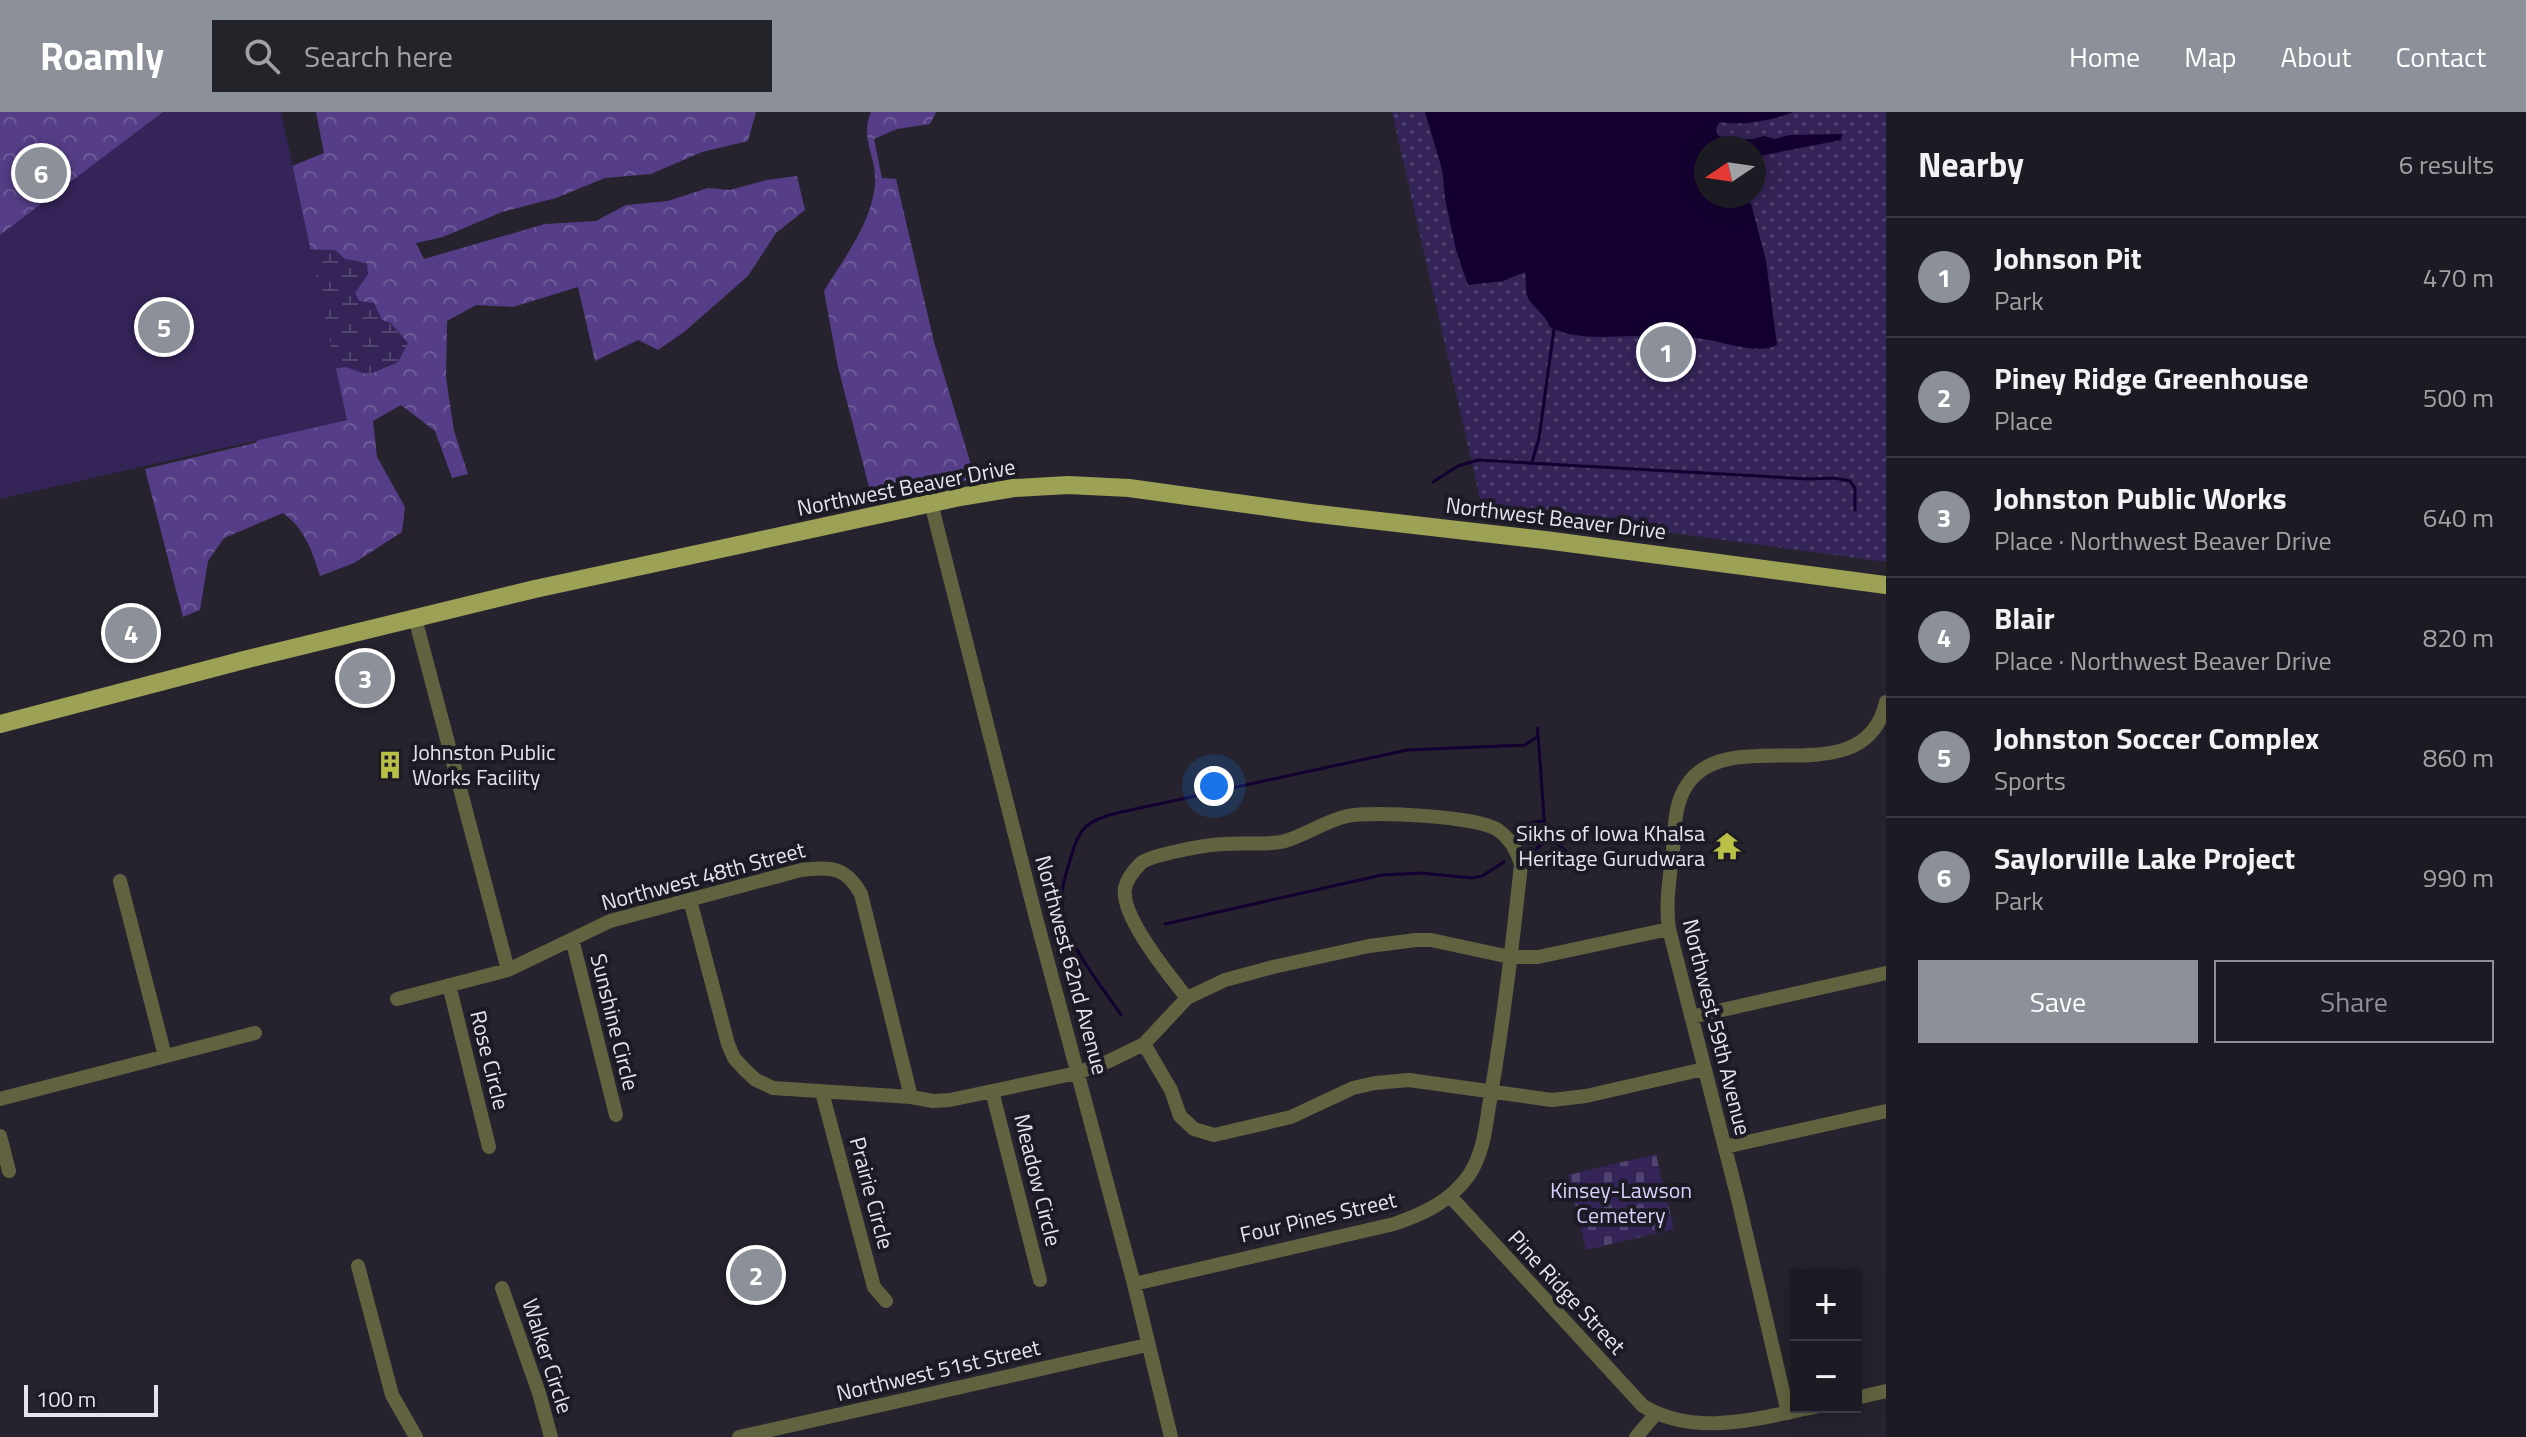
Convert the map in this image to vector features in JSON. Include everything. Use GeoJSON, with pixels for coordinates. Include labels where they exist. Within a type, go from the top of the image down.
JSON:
{"type":"FeatureCollection","features":[{"type":"Feature","properties":{"kind":"main road","name":"Northwest Beaver Drive"},"geometry":{"type":"LineString","coordinates":[[0,724],[549,586],[931,503],[1014,488],[1068,485],[1129,488],[1886,585]]}},
{"type":"Feature","properties":{"kind":"street","name":"Northwest 62nd Avenue"},"geometry":{"type":"LineString","coordinates":[[931,503],[1171,1437]]}},
{"type":"Feature","properties":{"kind":"street"},"geometry":{"type":"LineString","coordinates":[[415,618],[508,970]]}},
{"type":"Feature","properties":{"kind":"street","name":"Northwest 59th Avenue"},"geometry":{"type":"LineString","coordinates":[[1788,1413],[1669,929],[1666,909],[1676,815],[1688,782],[1701,770],[1720,761],[1820,754],[1845,749],[1872,735],[1886,702]]}},
{"type":"Feature","properties":{"kind":"street","name":"Four Pines Street"},"geometry":{"type":"LineString","coordinates":[[1134,1284],[1394,1224],[1425,1213],[1450,1196],[1469,1174],[1482,1149],[1504,1022],[1521,864],[1510,842],[1496,828],[1476,822],[1364,813],[1342,817],[1285,841],[1222,844],[1143,861],[1128,878],[1124,891],[1125,903],[1132,919],[1187,998]]}},
{"type":"Feature","properties":{"kind":"street","name":"Northwest 48th Street"},"geometry":{"type":"LineString","coordinates":[[397,999],[508,970],[610,921],[801,870],[841,870],[853,880],[861,894],[911,1097]]}},
{"type":"Feature","properties":{"kind":"street"},"geometry":{"type":"LineString","coordinates":[[120,881],[165,1056]]}},
{"type":"Feature","properties":{"kind":"street"},"geometry":{"type":"LineString","coordinates":[[690,900],[728,1044],[734,1058],[756,1080],[773,1088],[942,1100],[1077,1073],[1109,1061],[1144,1044],[1187,998],[1225,980],[1273,967],[1396,941],[1431,940],[1510,957],[1538,957],[1669,929]]}},
{"type":"Feature","properties":{"kind":"street","name":"Sunshine Circle"},"geometry":{"type":"LineString","coordinates":[[572,939],[616,1115]]}},
{"type":"Feature","properties":{"kind":"street"},"geometry":{"type":"LineString","coordinates":[[1691,1017],[1886,973]]}},
{"type":"Feature","properties":{"kind":"street","name":"Rose Circle"},"geometry":{"type":"LineString","coordinates":[[449,985],[489,1147]]}},
{"type":"Feature","properties":{"kind":"street"},"geometry":{"type":"LineString","coordinates":[[0,1099],[255,1033]]}},
{"type":"Feature","properties":{"kind":"street"},"geometry":{"type":"LineString","coordinates":[[1144,1044],[1171,1090],[1180,1116],[1188,1126],[1207,1134],[1221,1134],[1291,1117],[1353,1088],[1375,1083],[1409,1080],[1530,1099],[1561,1100],[1704,1069]]}},
{"type":"Feature","properties":{"kind":"street","name":"Meadow Circle"},"geometry":{"type":"LineString","coordinates":[[992,1091],[1040,1280]]}},
{"type":"Feature","properties":{"kind":"street","name":"Prairie Circle"},"geometry":{"type":"LineString","coordinates":[[822,1092],[874,1287],[886,1301]]}},
{"type":"Feature","properties":{"kind":"street"},"geometry":{"type":"LineString","coordinates":[[1725,1147],[1886,1111]]}},
{"type":"Feature","properties":{"kind":"street"},"geometry":{"type":"LineString","coordinates":[[0,1136],[9,1171]]}},
{"type":"Feature","properties":{"kind":"street","name":"Pine Ridge Street"},"geometry":{"type":"LineString","coordinates":[[1450,1196],[1654,1416]]}},
{"type":"Feature","properties":{"kind":"street"},"geometry":{"type":"LineString","coordinates":[[358,1266],[392,1395],[416,1437]]}},
{"type":"Feature","properties":{"kind":"street","name":"Walker Circle"},"geometry":{"type":"LineString","coordinates":[[502,1288],[551,1437]]}},
{"type":"Feature","properties":{"kind":"street","name":"Northwest 51st Street"},"geometry":{"type":"LineString","coordinates":[[739,1437],[793,1431],[1147,1345]]}},
{"type":"Feature","properties":{"kind":"street"},"geometry":{"type":"LineString","coordinates":[[1862,1397],[1886,1391]]}},
{"type":"Feature","properties":{"kind":"street"},"geometry":{"type":"LineString","coordinates":[[1636,1437],[1654,1416],[1671,1426],[1698,1432],[1731,1433],[1788,1413]]}},
{"type":"Feature","properties":{"kind":"green space"},"geometry":{"type":"Polygon","coordinates":[[[0,112],[167,112],[0,239],[0,112]]]}},
{"type":"Feature","properties":{"kind":"green space"},"geometry":{"type":"Polygon","coordinates":[[[163,112],[281,112],[347,420],[0,499],[0,235],[163,112]]]}},
{"type":"Feature","properties":{"kind":"green space"},"geometry":{"type":"Polygon","coordinates":[[[316,112],[756,112],[748,141],[702,152],[651,174],[605,178],[556,198],[502,212],[443,237],[416,243],[424,259],[545,224],[596,221],[626,205],[668,201],[708,188],[730,190],[797,176],[805,210],[776,233],[748,276],[684,332],[658,350],[638,340],[595,361],[578,287],[513,307],[476,305],[447,321],[446,378],[454,431],[468,474],[452,478],[435,431],[401,405],[373,421],[377,457],[405,507],[402,532],[354,563],[320,576],[302,533],[283,513],[224,538],[208,561],[200,610],[183,617],[145,469],[255,443],[283,413],[270,175],[324,153],[316,112]]]}},
{"type":"Feature","properties":{"kind":"green space"},"geometry":{"type":"Polygon","coordinates":[[[871,112],[936,112],[930,124],[897,129],[874,139],[882,178],[896,179],[934,342],[975,478],[931,489],[869,487],[838,367],[824,291],[856,240],[872,199],[875,175],[867,131],[871,112]]]}},
{"type":"Feature","properties":{"kind":"green space"},"geometry":{"type":"Polygon","coordinates":[[[1392,112],[1886,112],[1886,562],[1482,507],[1392,112]]]}},
{"type":"Feature","properties":{"kind":"green space"},"geometry":{"type":"Polygon","coordinates":[[[296,249],[335,250],[345,259],[367,263],[368,274],[355,293],[359,301],[374,303],[382,320],[391,323],[408,343],[398,362],[368,375],[346,367],[329,369],[296,249]]]}},
{"type":"Feature","properties":{"kind":"green space","name":"Kinsey-Lawson Cemetery"},"geometry":{"type":"Polygon","coordinates":[[[1656,1154],[1674,1229],[1586,1250],[1568,1175],[1656,1154]]]}},
{"type":"Feature","properties":{"kind":"shaded area"},"geometry":{"type":"Polygon","coordinates":[[[1425,112],[1794,112],[1757,122],[1720,122],[1716,128],[1718,136],[1694,136],[1694,208],[1752,208],[1766,261],[1777,345],[1759,349],[1697,338],[1673,340],[1642,336],[1572,335],[1550,327],[1529,300],[1525,272],[1503,281],[1468,285],[1456,250],[1442,169],[1425,112]]]}},
{"type":"Feature","properties":{"kind":"shaded area"},"geometry":{"type":"Polygon","coordinates":[[[1842,134],[1841,140],[1766,155],[1766,137],[1775,139],[1789,135],[1842,134]]]}},
{"type":"Feature","properties":{"kind":"waterway"},"geometry":{"type":"LineString","coordinates":[[1532,462],[1539,438],[1554,329]]}},
{"type":"Feature","properties":{"kind":"waterway"},"geometry":{"type":"LineString","coordinates":[[1433,482],[1458,466],[1478,460],[1834,478],[1850,481],[1855,488],[1855,510]]}},
{"type":"Feature","properties":{"kind":"waterway"},"geometry":{"type":"LineString","coordinates":[[1121,1015],[1081,957],[1062,909],[1063,884],[1074,847],[1086,826],[1117,813],[1407,750],[1525,745],[1537,737],[1538,728]]}},
{"type":"Feature","properties":{"kind":"waterway"},"geometry":{"type":"LineString","coordinates":[[1538,734],[1545,831],[1565,850],[1572,867]]}},
{"type":"Feature","properties":{"kind":"waterway"},"geometry":{"type":"LineString","coordinates":[[1523,824],[1543,821]]}},
{"type":"Feature","properties":{"kind":"waterway"},"geometry":{"type":"LineString","coordinates":[[1533,851],[1549,839]]}},
{"type":"Feature","properties":{"kind":"waterway"},"geometry":{"type":"LineString","coordinates":[[1165,924],[1382,875],[1421,873],[1472,878],[1482,876],[1504,862]]}},
{"type":"Feature","properties":{"kind":"place","name":"Saylorville Lake Project"},"geometry":{"type":"Point","coordinates":[41,173]}},
{"type":"Feature","properties":{"kind":"place","name":"Johnston Soccer Complex"},"geometry":{"type":"Point","coordinates":[164,327]}},
{"type":"Feature","properties":{"kind":"place","name":"Johnson Pit"},"geometry":{"type":"Point","coordinates":[1666,352]}},
{"type":"Feature","properties":{"kind":"place","name":"Blair"},"geometry":{"type":"Point","coordinates":[131,633]}},
{"type":"Feature","properties":{"kind":"place","name":"Johnston Public Works"},"geometry":{"type":"Point","coordinates":[365,678]}},
{"type":"Feature","properties":{"kind":"place","name":"Johnston Public Works Facility"},"geometry":{"type":"Point","coordinates":[390,765]}},
{"type":"Feature","properties":{"kind":"place","name":"Sikhs of Iowa Khalsa Heritage Gurudwara"},"geometry":{"type":"Point","coordinates":[1727,846]}},
{"type":"Feature","properties":{"kind":"place","name":"Piney Ridge Greenhouse"},"geometry":{"type":"Point","coordinates":[756,1275]}}]}
